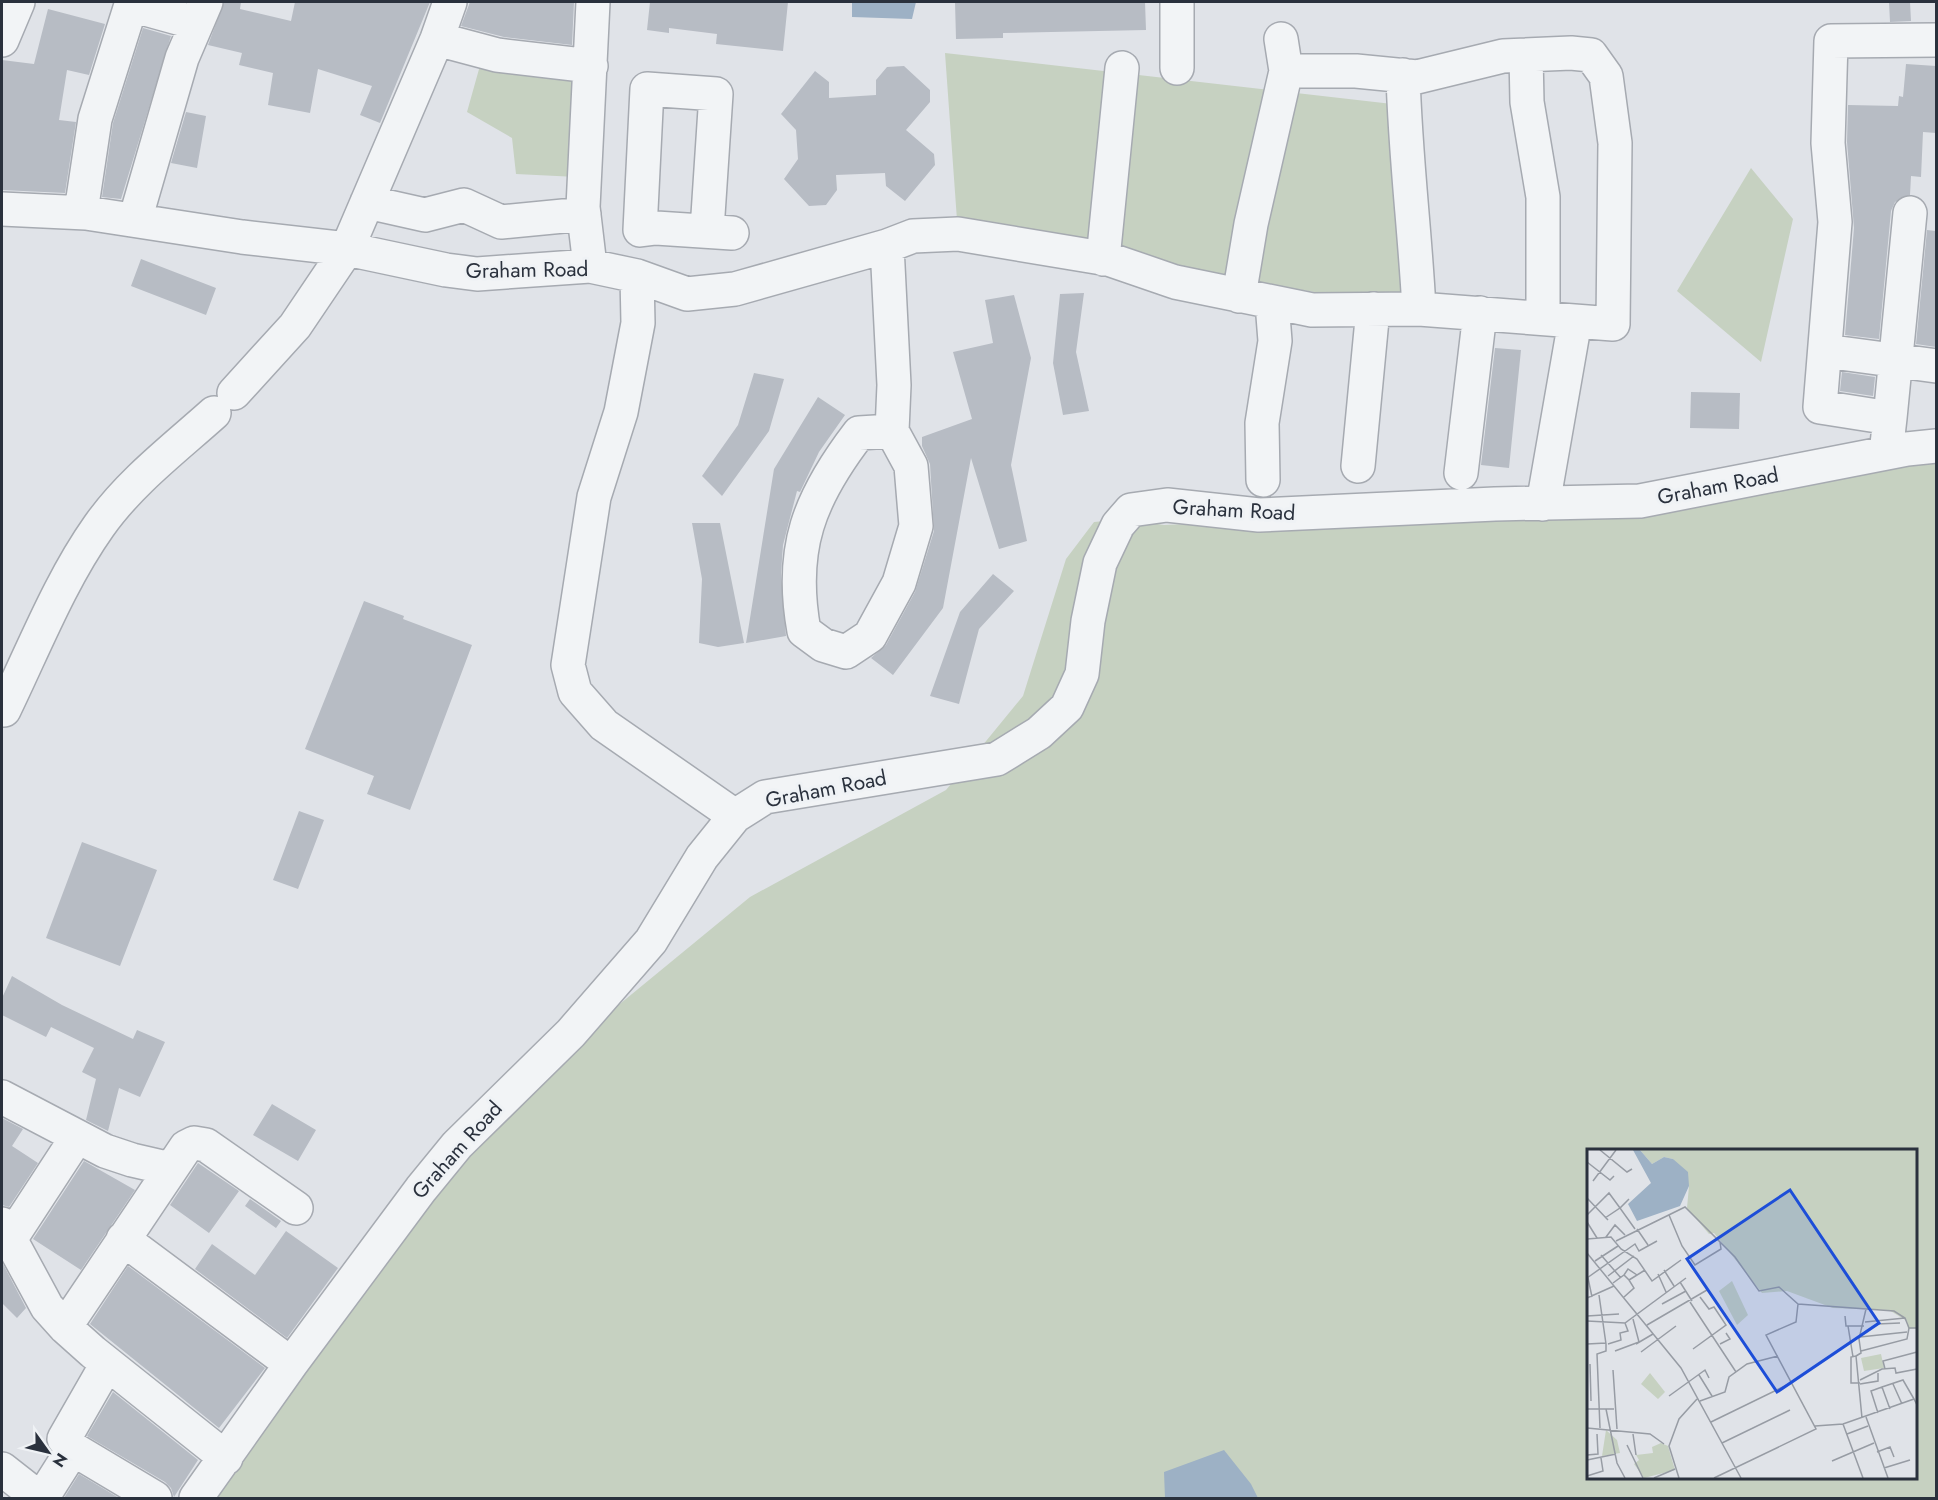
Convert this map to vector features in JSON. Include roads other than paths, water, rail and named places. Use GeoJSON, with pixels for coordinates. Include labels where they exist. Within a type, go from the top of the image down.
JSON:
{"type":"FeatureCollection","features":[{"type":"Feature","properties":{"kind":"street"},"geometry":{"type":"LineString","coordinates":[[2,36],[18,2]]}},
{"type":"Feature","properties":{"kind":"street"},"geometry":{"type":"LineString","coordinates":[[4,710],[69,575],[99,525],[130,489],[224,403],[295,326],[347,249],[437,39],[450,2]]}},
{"type":"Feature","properties":{"kind":"street"},"geometry":{"type":"LineString","coordinates":[[590,266],[584,214],[594,2]]}},
{"type":"Feature","properties":{"kind":"street"},"geometry":{"type":"LineString","coordinates":[[1177,2],[1177,68]]}},
{"type":"Feature","properties":{"kind":"street"},"geometry":{"type":"LineString","coordinates":[[82,204],[95,119],[131,5],[201,12],[182,58],[135,220]]}},
{"type":"Feature","properties":{"kind":"street"},"geometry":{"type":"LineString","coordinates":[[437,39],[497,55],[591,66]]}},
{"type":"Feature","properties":{"kind":"street"},"geometry":{"type":"LineString","coordinates":[[1890,418],[1820,407],[1835,222],[1828,143],[1831,41],[1936,40]]}},
{"type":"Feature","properties":{"kind":"street"},"geometry":{"type":"LineString","coordinates":[[1239,296],[1283,55],[1356,71],[1417,77],[1503,56],[1526,54],[1527,102],[1543,197],[1543,318]]}},
{"type":"Feature","properties":{"kind":"street","name":"Graham Road"},"geometry":{"type":"LineString","coordinates":[[2,209],[86,213],[347,249],[446,270],[477,274],[590,266],[645,279],[687,294],[735,289],[913,237],[958,234],[1103,259],[1175,282],[1312,310],[1419,309],[1613,324],[1615,143],[1606,76],[1591,55],[1526,54]]}},
{"type":"Feature","properties":{"kind":"street"},"geometry":{"type":"LineString","coordinates":[[1103,259],[1122,68]]}},
{"type":"Feature","properties":{"kind":"street"},"geometry":{"type":"LineString","coordinates":[[1402,75],[1405,153],[1415,229],[1419,309]]}},
{"type":"Feature","properties":{"kind":"street"},"geometry":{"type":"LineString","coordinates":[[647,90],[716,94],[720,231],[656,228],[640,230],[647,90]]}},
{"type":"Feature","properties":{"kind":"street"},"geometry":{"type":"LineString","coordinates":[[367,202],[425,215],[465,205],[501,222],[584,214]]}},
{"type":"Feature","properties":{"kind":"street"},"geometry":{"type":"LineString","coordinates":[[1886,453],[1897,361],[1900,294],[1910,213]]}},
{"type":"Feature","properties":{"kind":"street"},"geometry":{"type":"LineString","coordinates":[[656,228],[621,412],[594,497],[568,665],[575,692],[604,725],[735,816]]}},
{"type":"Feature","properties":{"kind":"street"},"geometry":{"type":"LineString","coordinates":[[887,246],[894,385],[892,431],[911,466],[916,526],[899,583],[870,636],[846,652],[823,645],[804,631],[798,599],[800,546],[817,499],[838,460],[859,433],[892,431]]}},
{"type":"Feature","properties":{"kind":"street"},"geometry":{"type":"LineString","coordinates":[[1263,480],[1262,423],[1275,341],[1272,303]]}},
{"type":"Feature","properties":{"kind":"street"},"geometry":{"type":"LineString","coordinates":[[1358,466],[1373,309]]}},
{"type":"Feature","properties":{"kind":"street"},"geometry":{"type":"LineString","coordinates":[[1461,473],[1480,313]]}},
{"type":"Feature","properties":{"kind":"street"},"geometry":{"type":"LineString","coordinates":[[1543,504],[1575,321]]}},
{"type":"Feature","properties":{"kind":"street"},"geometry":{"type":"LineString","coordinates":[[1825,351],[1936,366]]}},
{"type":"Feature","properties":{"kind":"street","name":"Graham Road"},"geometry":{"type":"LineString","coordinates":[[196,1498],[291,1364],[421,1189],[457,1145],[571,1033],[651,941],[702,857],[735,816],[765,797],[997,759],[1039,733],[1067,707],[1082,674],[1088,621],[1100,562],[1118,525],[1131,510],[1167,505],[1259,515],[1641,501],[1886,453],[1936,446]]}},
{"type":"Feature","properties":{"kind":"street"},"geometry":{"type":"LineString","coordinates":[[2,1097],[77,1137],[132,1160],[171,1169]]}},
{"type":"Feature","properties":{"kind":"street"},"geometry":{"type":"LineString","coordinates":[[77,1137],[6,1231],[47,1307],[65,1326],[107,1364],[226,1458]]}},
{"type":"Feature","properties":{"kind":"street"},"geometry":{"type":"LineString","coordinates":[[65,1326],[186,1147],[195,1143],[206,1145],[296,1208]]}},
{"type":"Feature","properties":{"kind":"street"},"geometry":{"type":"LineString","coordinates":[[123,1239],[291,1364]]}},
{"type":"Feature","properties":{"kind":"street"},"geometry":{"type":"LineString","coordinates":[[107,1364],[64,1439],[73,1449],[154,1498]]}},
{"type":"Feature","properties":{"kind":"street"},"geometry":{"type":"LineString","coordinates":[[2,1471],[41,1498],[73,1449]]}},
{"type":"Feature","properties":{"kind":"water"},"geometry":{"type":"Polygon","coordinates":[[[852,2],[916,2],[912,19],[852,17],[852,2]]]}},
{"type":"Feature","properties":{"kind":"water"},"geometry":{"type":"Polygon","coordinates":[[[1224,1450],[1251,1484],[1258,1498],[1165,1498],[1164,1472],[1224,1450]]]}}]}
